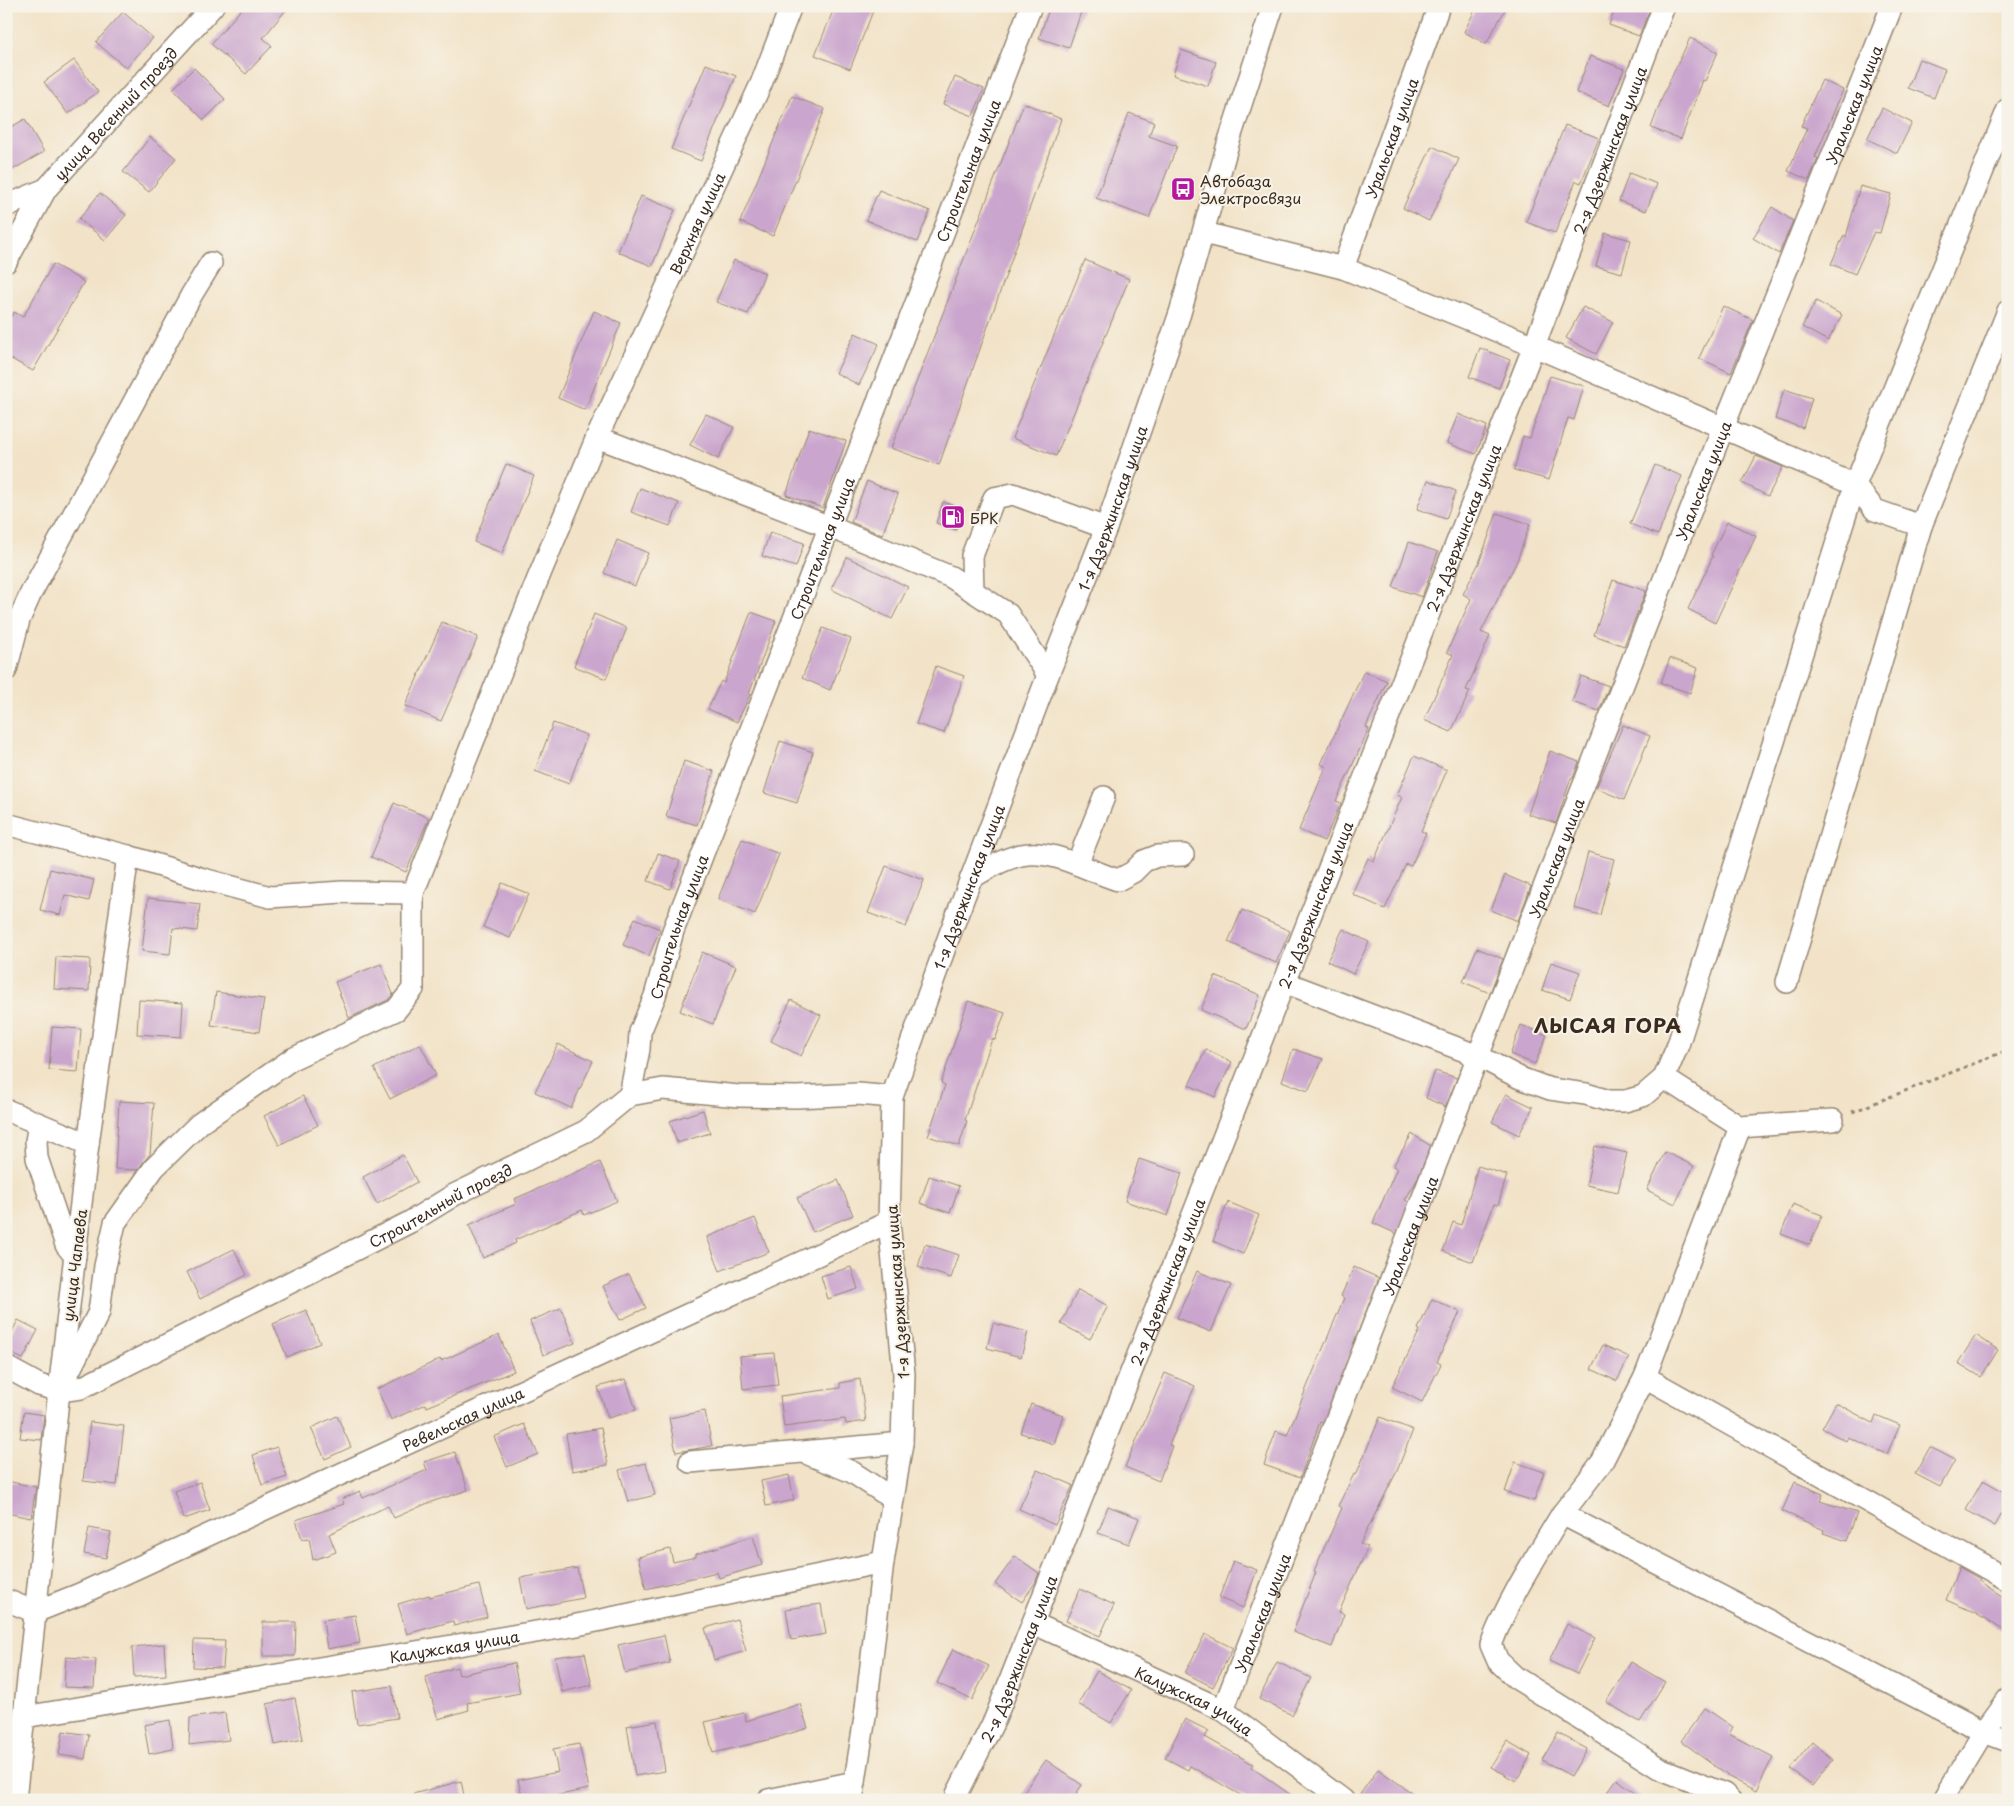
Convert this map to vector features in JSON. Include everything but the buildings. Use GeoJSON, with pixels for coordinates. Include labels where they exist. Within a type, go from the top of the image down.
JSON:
{"type":"FeatureCollection","features":[{"type":"Feature","properties":{"kind":"street","name":"улица Весенний проезд"},"geometry":{"type":"LineString","coordinates":[[6,206],[46,188],[214,6]]}},
{"type":"Feature","properties":{"kind":"street","name":"Верхняя улица"},"geometry":{"type":"LineString","coordinates":[[414,893],[537,581],[597,438],[761,84],[791,6]]}},
{"type":"Feature","properties":{"kind":"street","name":"Строительная улица"},"geometry":{"type":"LineString","coordinates":[[630,1095],[639,1049],[640,1032],[655,996],[674,931],[1031,6]]}},
{"type":"Feature","properties":{"kind":"street","name":"1-я Дзержинская улица"},"geometry":{"type":"LineString","coordinates":[[853,1791],[865,1717],[883,1562],[902,1444],[904,1374],[889,1222],[892,1097],[971,878],[1106,528],[1180,313],[1228,144],[1272,6]]}},
{"type":"Feature","properties":{"kind":"street","name":"Уральская улица"},"geometry":{"type":"LineString","coordinates":[[1343,268],[1439,6]]}},
{"type":"Feature","properties":{"kind":"street","name":"2-я Дзержинская улица"},"geometry":{"type":"LineString","coordinates":[[958,1800],[957,1794],[995,1719],[1033,1623],[1534,346],[1664,6]]}},
{"type":"Feature","properties":{"kind":"street","name":"Уральская улица"},"geometry":{"type":"LineString","coordinates":[[1223,1710],[1368,1346],[1478,1056],[1723,428],[1892,6]]}},
{"type":"Feature","properties":{"kind":"street"},"geometry":{"type":"LineString","coordinates":[[1284,982],[1478,1056],[1520,1078],[1550,1089],[1586,1094],[1609,1100],[1625,1101],[1643,1096],[1664,1078],[1678,1045],[1855,485],[2008,109]]}},
{"type":"Feature","properties":{"kind":"street"},"geometry":{"type":"LineString","coordinates":[[6,262],[46,188]]}},
{"type":"Feature","properties":{"kind":"street"},"geometry":{"type":"LineString","coordinates":[[1204,232],[1343,268],[1534,346],[1855,485],[1875,510],[1921,526]]}},
{"type":"Feature","properties":{"kind":"street"},"geometry":{"type":"LineString","coordinates":[[6,670],[19,620],[31,593],[192,294],[211,263]]}},
{"type":"Feature","properties":{"kind":"street"},"geometry":{"type":"LineString","coordinates":[[1786,982],[1921,526],[2008,311]]}},
{"type":"Feature","properties":{"kind":"street"},"geometry":{"type":"LineString","coordinates":[[597,438],[830,527],[951,577],[1008,614],[1048,675]]}},
{"type":"Feature","properties":{"kind":"street"},"geometry":{"type":"LineString","coordinates":[[973,591],[972,556],[994,498],[1013,494],[1106,528]]}},
{"type":"Feature","properties":{"kind":"street"},"geometry":{"type":"LineString","coordinates":[[1077,864],[1104,797]]}},
{"type":"Feature","properties":{"kind":"street"},"geometry":{"type":"LineString","coordinates":[[6,824],[128,856],[203,880],[270,897],[342,892],[414,893],[414,989],[396,1010],[292,1059],[199,1124],[154,1168],[115,1223],[104,1266],[99,1312],[59,1391]]}},
{"type":"Feature","properties":{"kind":"street"},"geometry":{"type":"LineString","coordinates":[[971,878],[1005,860],[1023,854],[1051,856],[1118,880],[1133,872],[1144,861],[1157,856],[1183,855]]}},
{"type":"Feature","properties":{"kind":"street","name":"улица Чапаева"},"geometry":{"type":"LineString","coordinates":[[15,1800],[59,1391],[88,1144],[128,856]]}},
{"type":"Feature","properties":{"kind":"street"},"geometry":{"type":"LineString","coordinates":[[1664,1078],[1740,1127],[1833,1120]]}},
{"type":"Feature","properties":{"kind":"street","name":"Строительный проезд"},"geometry":{"type":"LineString","coordinates":[[6,1367],[39,1385],[59,1391],[81,1388],[410,1222],[454,1195],[586,1131],[630,1095],[663,1089],[778,1097],[858,1094],[892,1097]]}},
{"type":"Feature","properties":{"kind":"street"},"geometry":{"type":"LineString","coordinates":[[6,1110],[88,1144]]}},
{"type":"Feature","properties":{"kind":"street"},"geometry":{"type":"LineString","coordinates":[[39,1124],[36,1141],[37,1158],[66,1245],[75,1256]]}},
{"type":"Feature","properties":{"kind":"street"},"geometry":{"type":"LineString","coordinates":[[1730,1800],[1724,1794],[1659,1768],[1516,1678],[1498,1661],[1491,1645],[1522,1579],[1562,1514],[1602,1462],[1645,1377],[1740,1127]]}},
{"type":"Feature","properties":{"kind":"street","name":"Ревельская улица"},"geometry":{"type":"LineString","coordinates":[[35,1612],[80,1594],[889,1222]]}},
{"type":"Feature","properties":{"kind":"street"},"geometry":{"type":"LineString","coordinates":[[1645,1377],[2008,1580]]}},
{"type":"Feature","properties":{"kind":"street"},"geometry":{"type":"LineString","coordinates":[[690,1462],[902,1444]]}},
{"type":"Feature","properties":{"kind":"street"},"geometry":{"type":"LineString","coordinates":[[804,1452],[852,1472],[893,1499]]}},
{"type":"Feature","properties":{"kind":"street"},"geometry":{"type":"LineString","coordinates":[[1562,1514],[1984,1732],[2000,1740],[2008,1741]]}},
{"type":"Feature","properties":{"kind":"street","name":"Калужская улица"},"geometry":{"type":"LineString","coordinates":[[24,1718],[572,1626],[883,1562]]}},
{"type":"Feature","properties":{"kind":"street"},"geometry":{"type":"LineString","coordinates":[[6,1600],[35,1612]]}},
{"type":"Feature","properties":{"kind":"street","name":"Калужская улица"},"geometry":{"type":"LineString","coordinates":[[1033,1623],[1223,1710],[1342,1800]]}},
{"type":"Feature","properties":{"kind":"street"},"geometry":{"type":"LineString","coordinates":[[1944,1800],[1984,1732],[2008,1700]]}},
{"type":"Feature","properties":{"kind":"street"},"geometry":{"type":"LineString","coordinates":[[768,1800],[853,1791]]}},
{"type":"Feature","properties":{"kind":"path"},"geometry":{"type":"LineString","coordinates":[[1833,1120],[2008,1050]]}},
{"type":"Feature","properties":{"kind":"place","name":"Автобаза Электросвязи"},"geometry":{"type":"Point","coordinates":[1183,189]}},
{"type":"Feature","properties":{"kind":"place","name":"БРК"},"geometry":{"type":"Point","coordinates":[953,517]}},
{"type":"Feature","properties":{"kind":"district","name":"ЛЫСАЯ ГОРА"},"geometry":{"type":"Point","coordinates":[1608,1025]}}]}
